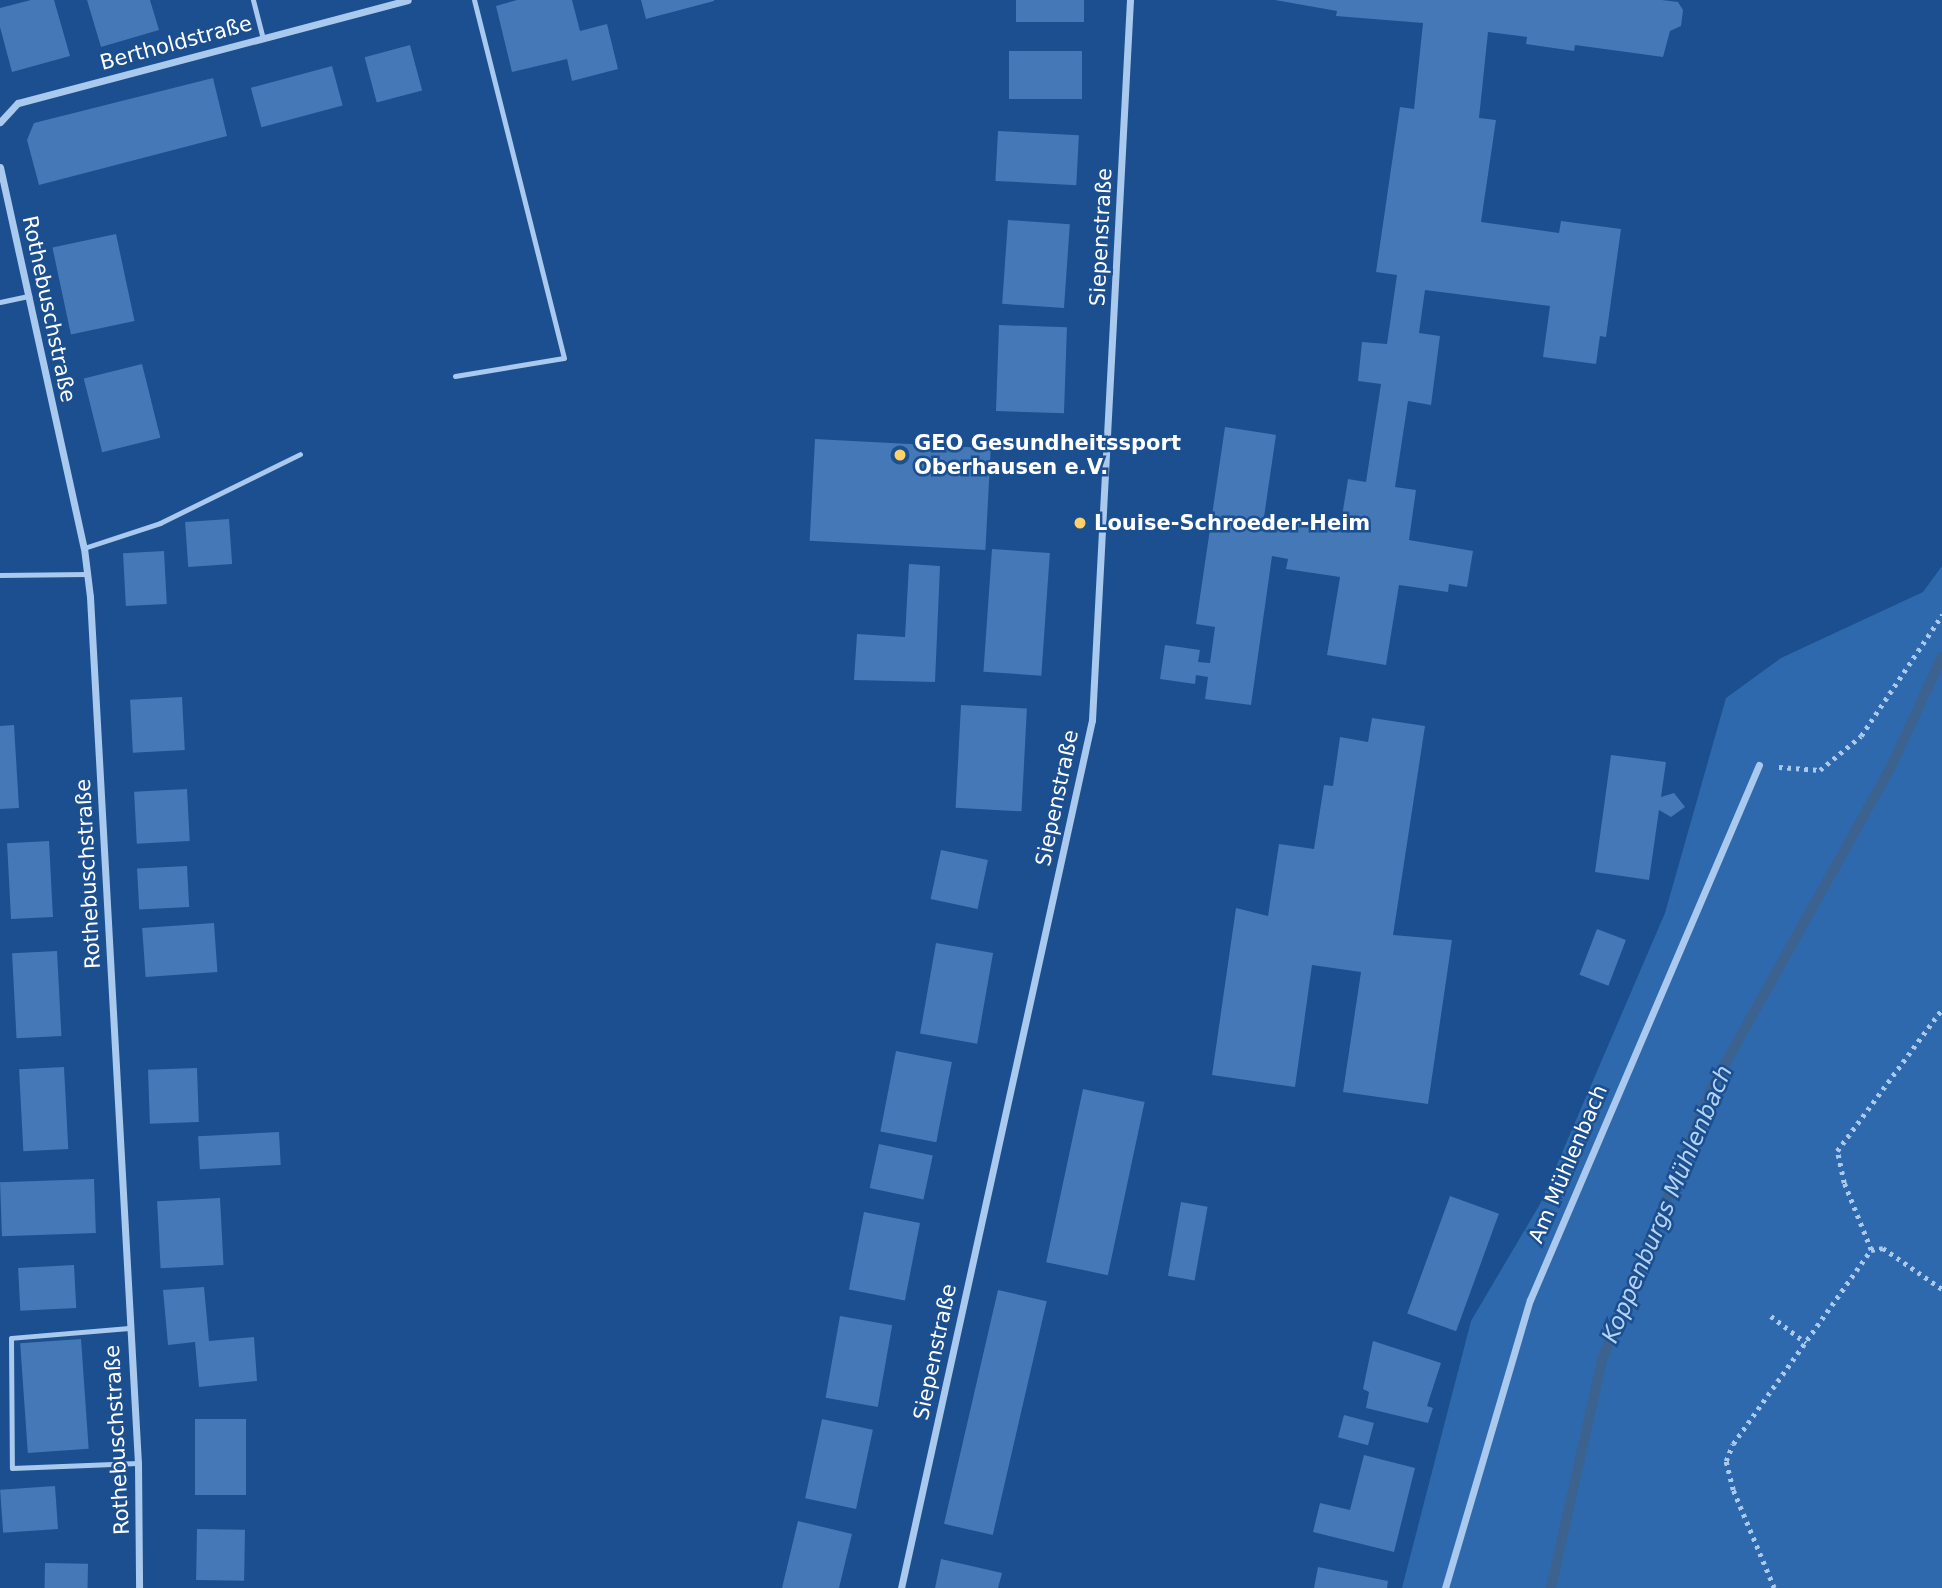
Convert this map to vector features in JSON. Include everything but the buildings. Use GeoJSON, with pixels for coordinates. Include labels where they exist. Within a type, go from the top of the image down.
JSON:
{"type":"FeatureCollection","features":[{"type":"Feature","properties":{"kind":"street","name":"Bertholdstraße"},"geometry":{"type":"LineString","coordinates":[[0,122],[18,103],[408,0]]}},
{"type":"Feature","properties":{"kind":"street","name":"Siepenstraße"},"geometry":{"type":"LineString","coordinates":[[901,1588],[1092,720],[1130,0]]}},
{"type":"Feature","properties":{"kind":"street","name":"Rothebuschstraße"},"geometry":{"type":"LineString","coordinates":[[0,167],[84,548],[87,574],[138,1463],[139,1588]]}},
{"type":"Feature","properties":{"kind":"street","name":"Am Mühlenbach"},"geometry":{"type":"LineString","coordinates":[[1445,1588],[1530,1300],[1759,765]]}},
{"type":"Feature","properties":{"kind":"lane"},"geometry":{"type":"LineString","coordinates":[[253,0],[263,39]]}},
{"type":"Feature","properties":{"kind":"lane"},"geometry":{"type":"LineString","coordinates":[[456,376],[564,358],[474,0]]}},
{"type":"Feature","properties":{"kind":"lane"},"geometry":{"type":"LineString","coordinates":[[0,302],[29,296]]}},
{"type":"Feature","properties":{"kind":"lane"},"geometry":{"type":"LineString","coordinates":[[84,548],[160,523],[300,454]]}},
{"type":"Feature","properties":{"kind":"lane"},"geometry":{"type":"LineString","coordinates":[[0,575],[87,574]]}},
{"type":"Feature","properties":{"kind":"lane"},"geometry":{"type":"LineString","coordinates":[[129,1328],[11,1338],[12,1468],[138,1463]]}},
{"type":"Feature","properties":{"kind":"path"},"geometry":{"type":"LineString","coordinates":[[1759,765],[1819,771],[1842,753],[1861,736],[1942,615]]}},
{"type":"Feature","properties":{"kind":"path"},"geometry":{"type":"LineString","coordinates":[[1871,1250],[1844,1184],[1837,1150],[1942,1009]]}},
{"type":"Feature","properties":{"kind":"path"},"geometry":{"type":"LineString","coordinates":[[1774,1588],[1733,1490],[1726,1461],[1732,1444],[1871,1250],[1883,1248],[1942,1289]]}},
{"type":"Feature","properties":{"kind":"path"},"geometry":{"type":"LineString","coordinates":[[1771,1316],[1806,1343]]}},
{"type":"Feature","properties":{"kind":"shaded area"},"geometry":{"type":"Polygon","coordinates":[[[1942,566],[1942,1588],[1402,1588],[1471,1321],[1540,1204],[1665,913],[1726,698],[1781,658],[1923,592],[1942,566]]]}},
{"type":"Feature","properties":{"kind":"waterway","name":"Koppenburgs Mühlenbach"},"geometry":{"type":"LineString","coordinates":[[1551,1588],[1602,1360],[1711,1089],[1889,771],[1942,657]]}},
{"type":"Feature","properties":{"kind":"place","name":"GEO Gesundheitssport Oberhausen e.V."},"geometry":{"type":"Point","coordinates":[900,455]}},
{"type":"Feature","properties":{"kind":"place","name":"Louise-Schroeder-Heim"},"geometry":{"type":"Point","coordinates":[1080,523]}}]}
